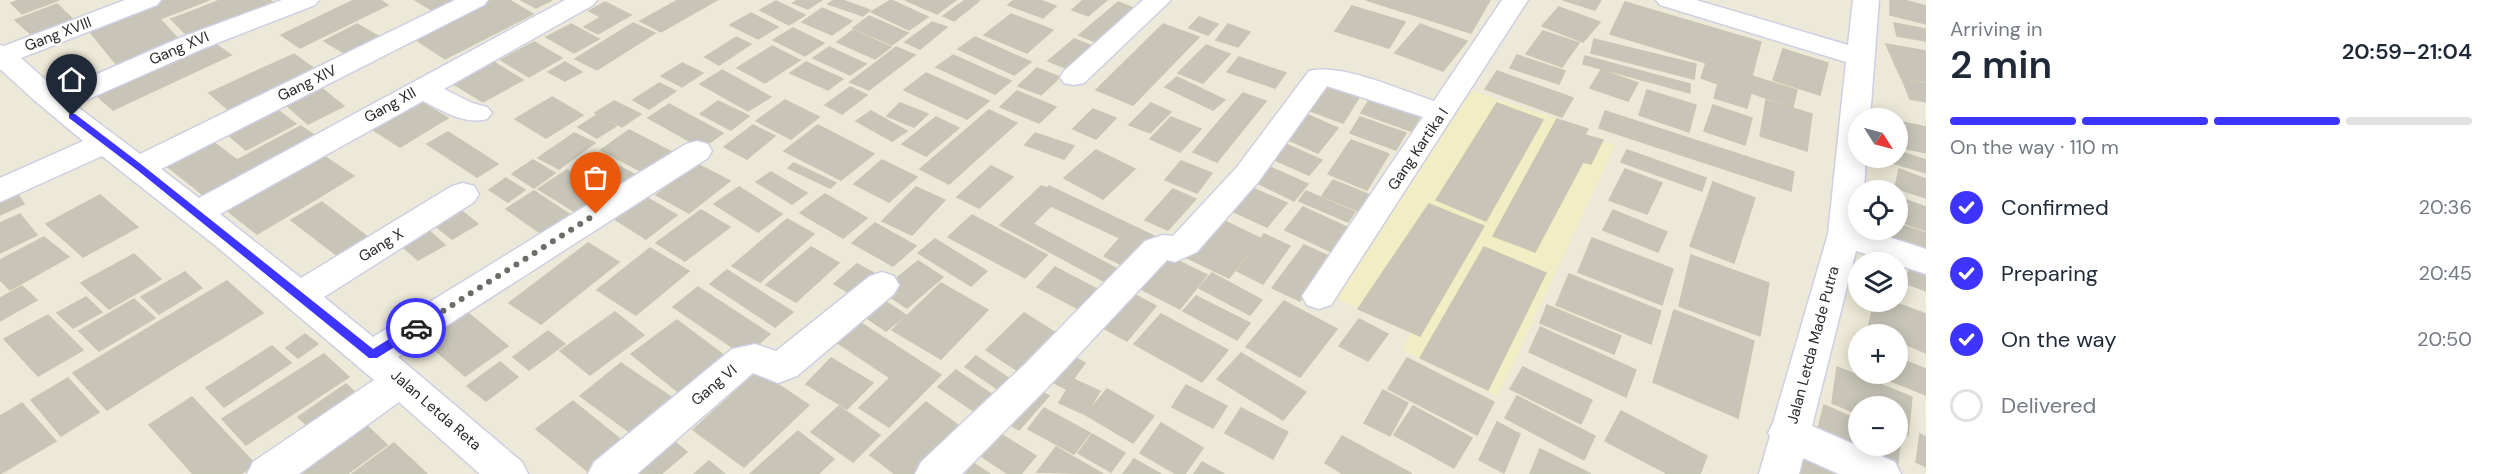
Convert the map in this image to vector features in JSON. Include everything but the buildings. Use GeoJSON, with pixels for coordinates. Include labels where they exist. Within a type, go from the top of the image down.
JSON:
{"type":"FeatureCollection","features":[{"type":"Feature","properties":{"kind":"street","name":"Gang XVIII"},"geometry":{"type":"LineString","coordinates":[[2,58],[148,0]]}},
{"type":"Feature","properties":{"kind":"street","name":"Gang XVI"},"geometry":{"type":"LineString","coordinates":[[55,103],[192,43],[306,0]]}},
{"type":"Feature","properties":{"kind":"street","name":"Gang XIV"},"geometry":{"type":"LineString","coordinates":[[139,167],[475,0]]}},
{"type":"Feature","properties":{"kind":"street","name":"Gang XII"},"geometry":{"type":"LineString","coordinates":[[196,213],[584,0]]}},
{"type":"Feature","properties":{"kind":"street"},"geometry":{"type":"LineString","coordinates":[[1074,77],[1158,0]]}},
{"type":"Feature","properties":{"kind":"street","name":"Gang Kartika I"},"geometry":{"type":"LineString","coordinates":[[1319,296],[1515,0]]}},
{"type":"Feature","properties":{"kind":"street"},"geometry":{"type":"LineString","coordinates":[[1669,0],[1862,58]]}},
{"type":"Feature","properties":{"kind":"street","name":"Jalan Letda Made Putra"},"geometry":{"type":"LineString","coordinates":[[1779,474],[1788,433],[1844,234],[1866,0]]}},
{"type":"Feature","properties":{"kind":"street","name":"Jalan Letda Reta"},"geometry":{"type":"LineString","coordinates":[[2,58],[55,103],[139,167],[373,355],[508,474]]}},
{"type":"Feature","properties":{"kind":"street"},"geometry":{"type":"LineString","coordinates":[[935,474],[1039,373],[1156,249],[1163,247],[1175,250],[1185,244],[1248,174],[1319,77],[1337,78],[1441,113]]}},
{"type":"Feature","properties":{"kind":"street"},"geometry":{"type":"LineString","coordinates":[[421,88],[463,110],[477,113]]}},
{"type":"Feature","properties":{"kind":"street"},"geometry":{"type":"LineString","coordinates":[[0,191],[106,142]]}},
{"type":"Feature","properties":{"kind":"street"},"geometry":{"type":"LineString","coordinates":[[373,355],[697,151]]}},
{"type":"Feature","properties":{"kind":"street","name":"Gang X"},"geometry":{"type":"LineString","coordinates":[[299,296],[463,195]]}},
{"type":"Feature","properties":{"kind":"street"},"geometry":{"type":"LineString","coordinates":[[1844,234],[1926,262]]}},
{"type":"Feature","properties":{"kind":"street","name":"Gang VI"},"geometry":{"type":"LineString","coordinates":[[608,474],[745,359],[755,358],[773,368],[784,366],[882,285]]}},
{"type":"Feature","properties":{"kind":"street"},"geometry":{"type":"LineString","coordinates":[[267,474],[402,380]]}},
{"type":"Feature","properties":{"kind":"street"},"geometry":{"type":"LineString","coordinates":[[1788,433],[1881,474]]}},
{"type":"Feature","properties":{"kind":"shaded area"},"geometry":{"type":"Polygon","coordinates":[[[1457,86],[1588,129],[1586,135],[1615,145],[1498,396],[1402,350],[1411,332],[1315,289],[1457,86]]]}},
{"type":"Feature","properties":{"kind":"way so far"},"geometry":{"type":"LineString","coordinates":[[416,328],[596,214]]}},
{"type":"Feature","properties":{"kind":"route"},"geometry":{"type":"LineString","coordinates":[[72,116],[373,355],[416,328]]}}]}
